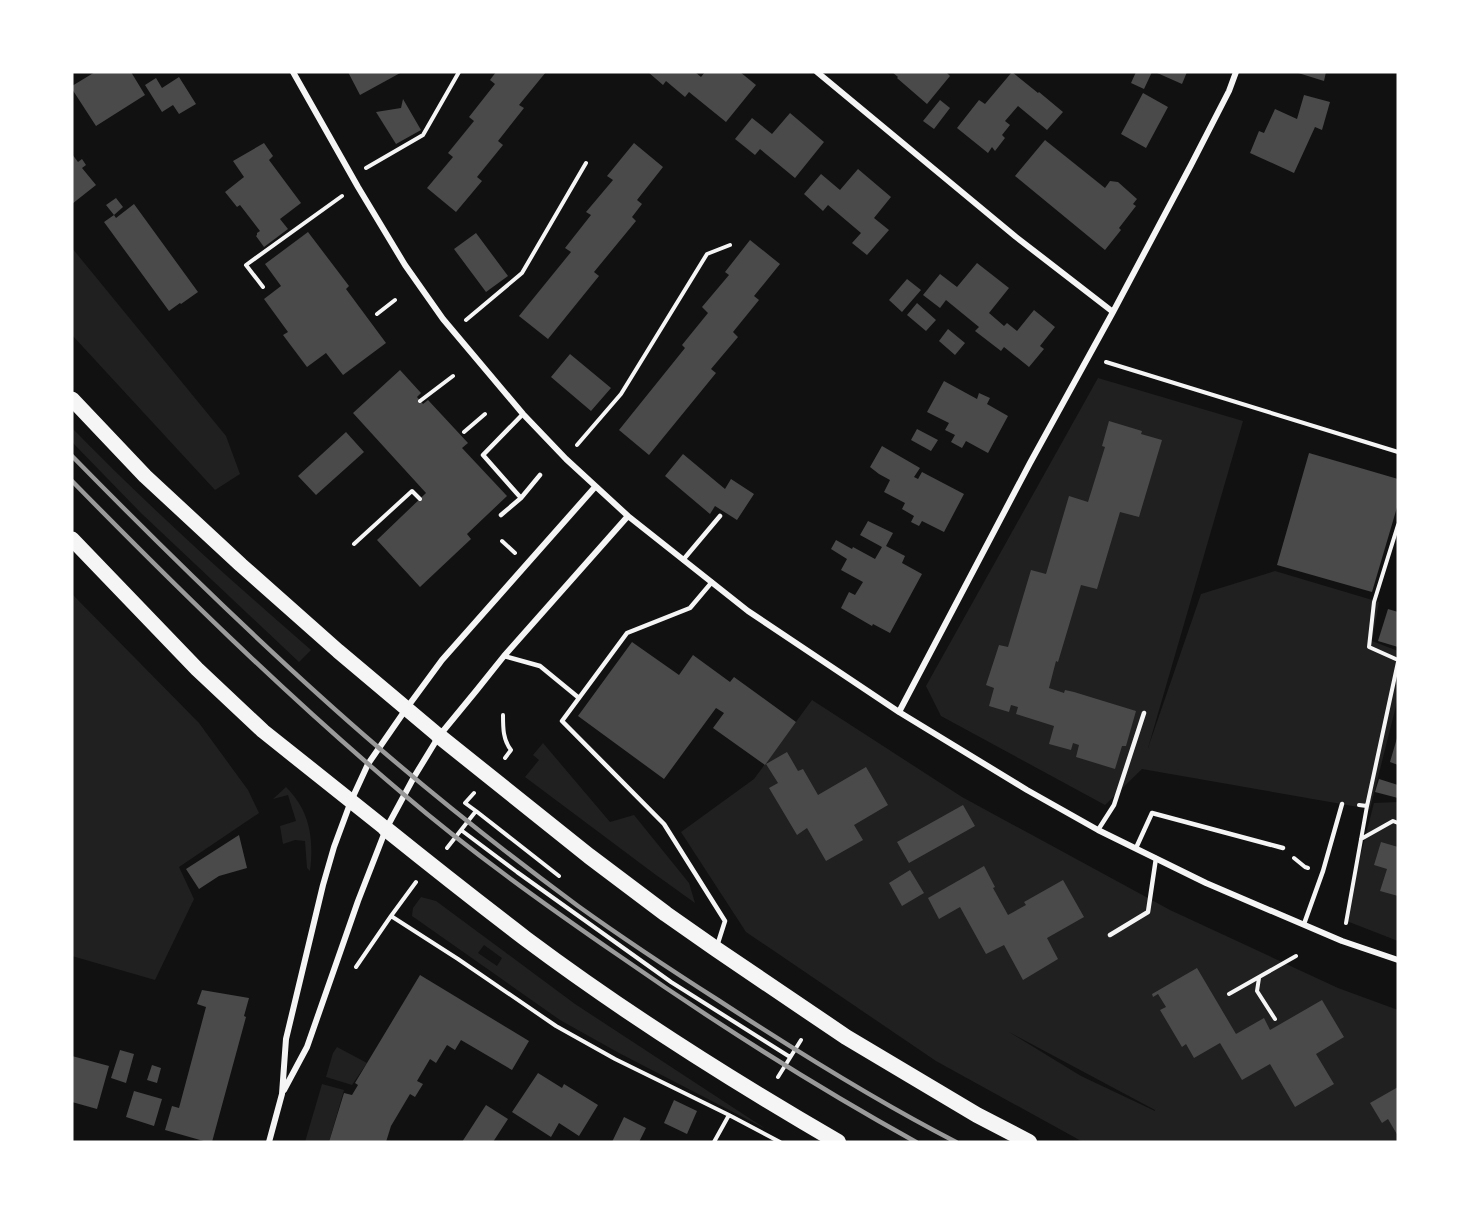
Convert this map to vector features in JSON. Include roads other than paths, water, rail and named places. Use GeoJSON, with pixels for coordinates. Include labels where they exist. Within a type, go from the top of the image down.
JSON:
{"type":"FeatureCollection","features":[{"type":"Feature","properties":{"kind":"highway"},"geometry":{"type":"LineString","coordinates":[[439,736],[589,856],[716,949],[846,1037],[977,1115],[1029,1142]]}},
{"type":"Feature","properties":{"kind":"highway"},"geometry":{"type":"LineString","coordinates":[[386,830],[527,940],[630,1013],[747,1088],[838,1142]]}},
{"type":"Feature","properties":{"kind":"main road"},"geometry":{"type":"LineString","coordinates":[[72,399],[145,476],[329,644],[439,736]]}},
{"type":"Feature","properties":{"kind":"main road"},"geometry":{"type":"LineString","coordinates":[[72,539],[197,669],[264,731],[386,830]]}},
{"type":"Feature","properties":{"kind":"street"},"geometry":{"type":"LineString","coordinates":[[293,72],[405,266],[453,331],[523,414],[566,459],[628,516],[748,611],[898,712],[1027,790],[1098,830],[1206,883],[1342,941],[1398,960]]}},
{"type":"Feature","properties":{"kind":"street"},"geometry":{"type":"LineString","coordinates":[[817,72],[1016,237],[1113,312]]}},
{"type":"Feature","properties":{"kind":"street"},"geometry":{"type":"LineString","coordinates":[[898,712],[1113,312],[1207,134],[1236,72]]}},
{"type":"Feature","properties":{"kind":"street"},"geometry":{"type":"LineString","coordinates":[[269,1142],[282,1094],[286,1039],[323,885],[351,801],[368,765],[406,709],[457,643],[595,487]]}},
{"type":"Feature","properties":{"kind":"street"},"geometry":{"type":"LineString","coordinates":[[282,1094],[307,1047],[358,901],[386,830],[439,736],[504,656],[628,516]]}},
{"type":"Feature","properties":{"kind":"lane"},"geometry":{"type":"LineString","coordinates":[[521,498],[483,455],[523,414]]}},
{"type":"Feature","properties":{"kind":"lane"},"geometry":{"type":"LineString","coordinates":[[501,515],[521,498],[540,475]]}},
{"type":"Feature","properties":{"kind":"lane"},"geometry":{"type":"LineString","coordinates":[[683,560],[720,516]]}},
{"type":"Feature","properties":{"kind":"lane"},"geometry":{"type":"LineString","coordinates":[[712,582],[690,608],[627,633],[562,721],[664,824],[725,921],[716,949]]}},
{"type":"Feature","properties":{"kind":"lane"},"geometry":{"type":"LineString","coordinates":[[504,656],[540,666],[579,698]]}},
{"type":"Feature","properties":{"kind":"lane"},"geometry":{"type":"LineString","coordinates":[[1098,830],[1114,805],[1144,713]]}},
{"type":"Feature","properties":{"kind":"lane"},"geometry":{"type":"LineString","coordinates":[[1304,924],[1323,871],[1342,804]]}},
{"type":"Feature","properties":{"kind":"lane"},"geometry":{"type":"LineString","coordinates":[[1136,848],[1152,813],[1282,848]]}},
{"type":"Feature","properties":{"kind":"lane"},"geometry":{"type":"LineString","coordinates":[[1110,935],[1148,912],[1156,858]]}},
{"type":"Feature","properties":{"kind":"railway"},"geometry":{"type":"LineString","coordinates":[[72,456],[184,569],[300,678],[403,769],[502,849],[578,906],[747,1019],[865,1092],[956,1142]]}},
{"type":"Feature","properties":{"kind":"railway"},"geometry":{"type":"LineString","coordinates":[[72,481],[275,680],[359,756],[454,836],[563,916],[691,1004],[764,1052],[916,1142]]}}]}
